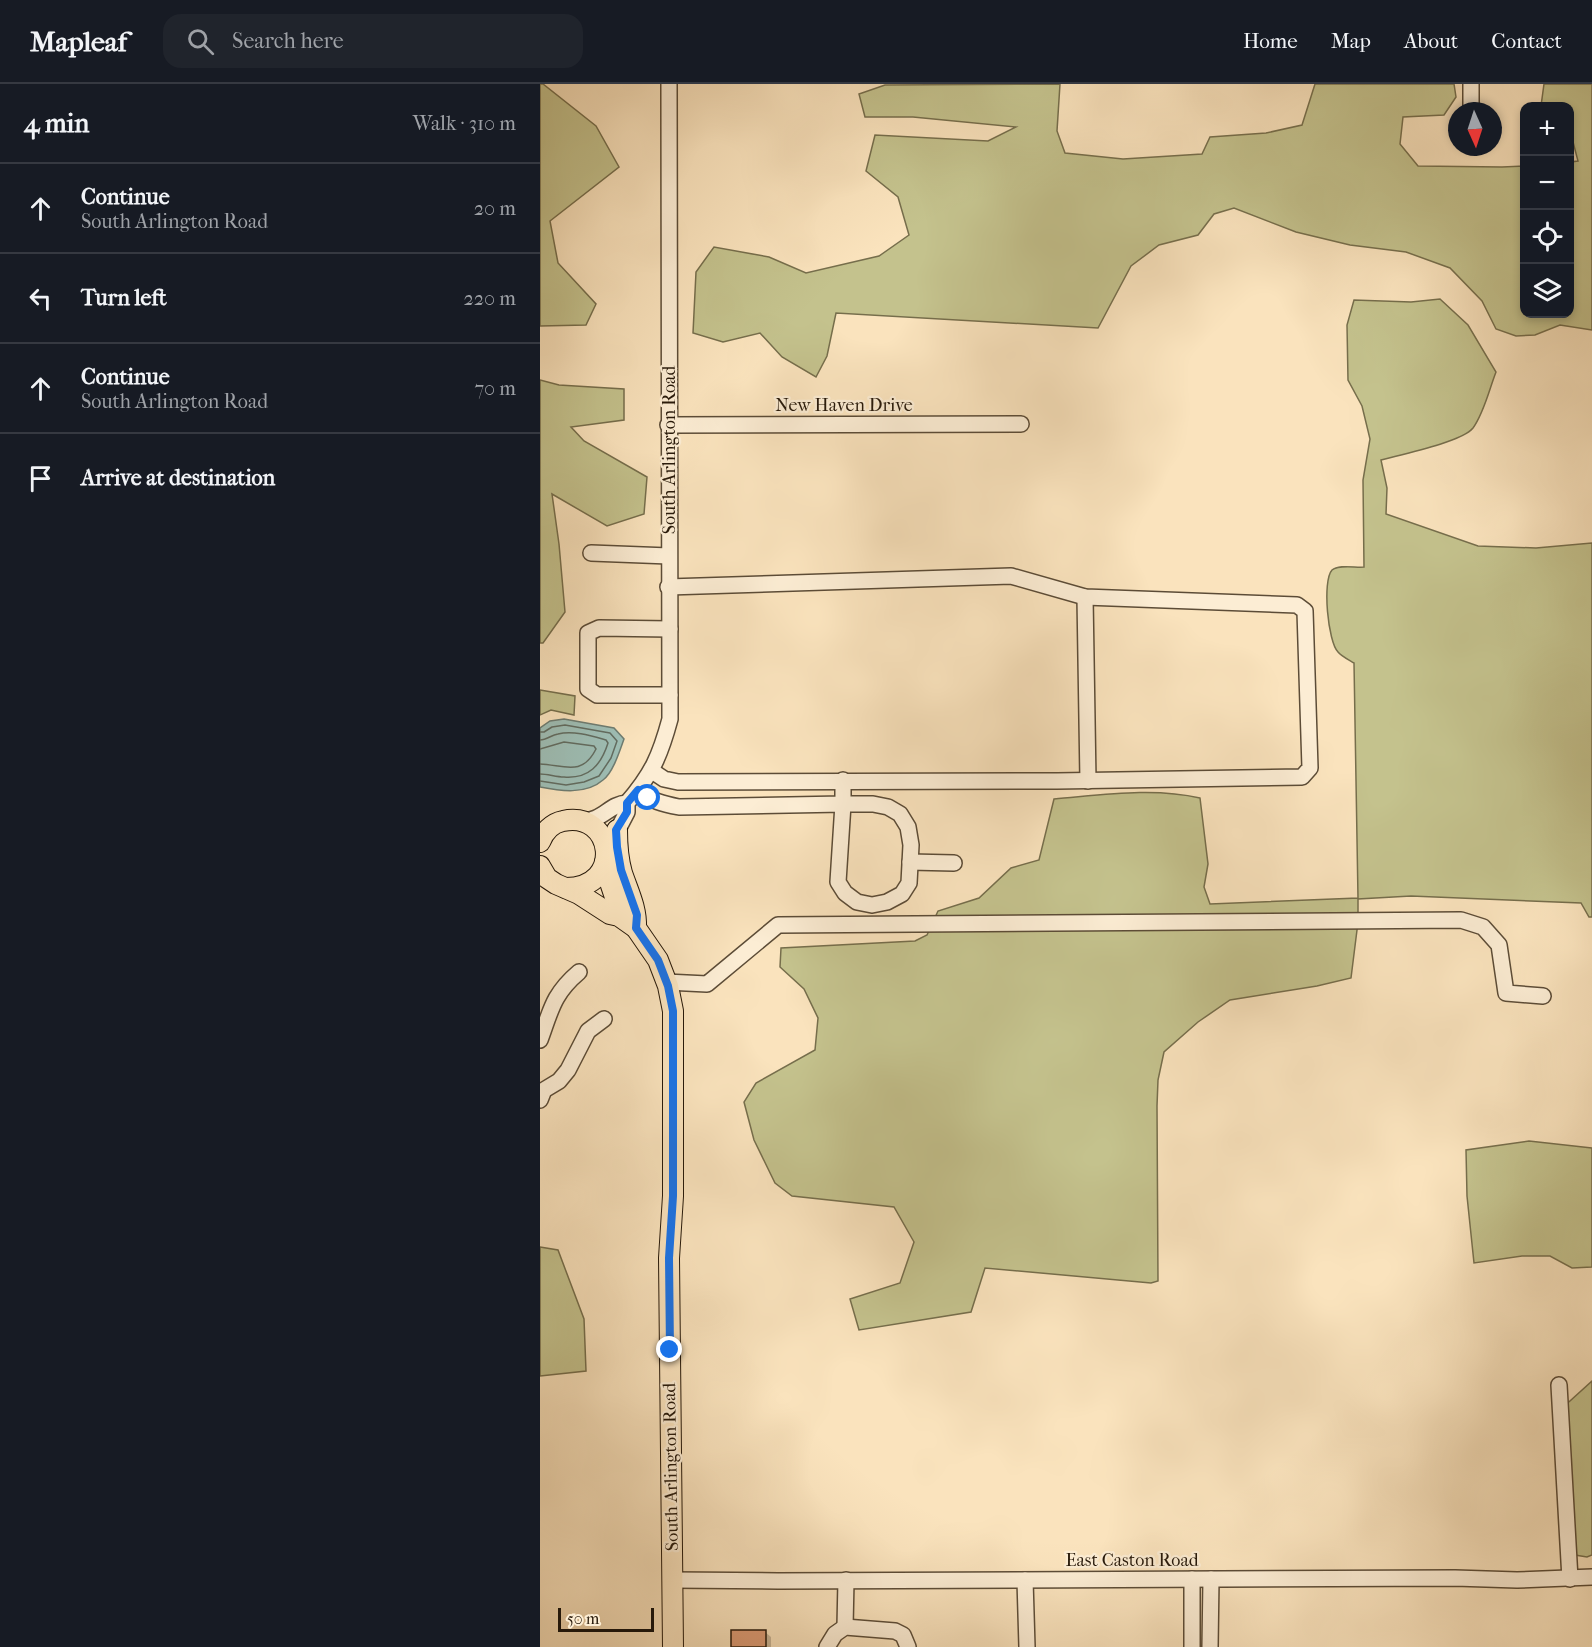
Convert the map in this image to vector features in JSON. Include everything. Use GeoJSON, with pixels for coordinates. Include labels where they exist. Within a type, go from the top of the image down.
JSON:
{"type":"FeatureCollection","features":[{"type":"Feature","properties":{"kind":"main road"},"geometry":{"type":"LineString","coordinates":[[540,817],[593,826],[601,834],[606,845],[606,874],[619,909],[619,916]]}},
{"type":"Feature","properties":{"kind":"main road"},"geometry":{"type":"LineString","coordinates":[[540,842],[549,828],[573,821]]}},
{"type":"Feature","properties":{"kind":"main road"},"geometry":{"type":"LineString","coordinates":[[616,830],[621,870],[637,915],[636,928]]}},
{"type":"Feature","properties":{"kind":"main road"},"geometry":{"type":"LineString","coordinates":[[566,888],[588,885],[597,878],[606,860]]}},
{"type":"Feature","properties":{"kind":"main road"},"geometry":{"type":"LineString","coordinates":[[540,866],[547,878],[555,884],[610,914],[619,916],[636,928]]}},
{"type":"Feature","properties":{"kind":"main road","name":"South Arlington Road"},"geometry":{"type":"LineString","coordinates":[[636,928],[658,960],[673,1011],[673,1196],[669,1258],[673,1647]]}},
{"type":"Feature","properties":{"kind":"street","name":"South Arlington Road"},"geometry":{"type":"LineString","coordinates":[[606,860],[616,830],[627,812],[627,803],[652,771],[662,748],[670,719],[669,84]]}},
{"type":"Feature","properties":{"kind":"street"},"geometry":{"type":"LineString","coordinates":[[1471,84],[1471,102]]}},
{"type":"Feature","properties":{"kind":"street","name":"New Haven Drive"},"geometry":{"type":"LineString","coordinates":[[668,425],[1021,424]]}},
{"type":"Feature","properties":{"kind":"street"},"geometry":{"type":"LineString","coordinates":[[591,553],[669,556]]}},
{"type":"Feature","properties":{"kind":"street"},"geometry":{"type":"LineString","coordinates":[[652,771],[664,779],[678,782],[1088,781],[1302,777],[1310,768],[1305,610],[1297,604],[1085,597],[1011,576],[668,587]]}},
{"type":"Feature","properties":{"kind":"street"},"geometry":{"type":"LineString","coordinates":[[1085,597],[1088,781]]}},
{"type":"Feature","properties":{"kind":"street"},"geometry":{"type":"LineString","coordinates":[[670,629],[599,628],[588,633],[588,689],[597,695],[670,695]]}},
{"type":"Feature","properties":{"kind":"street"},"geometry":{"type":"LineString","coordinates":[[638,790],[660,804],[679,807],[843,804],[873,804],[888,807],[900,814],[908,827],[911,845],[909,883],[902,894],[887,902],[872,904],[857,902],[844,893],[838,882],[843,804],[843,780]]}},
{"type":"Feature","properties":{"kind":"street","name":"South Arlington Road"},"geometry":{"type":"LineString","coordinates":[[573,821],[591,821],[600,818],[619,803],[627,803]]}},
{"type":"Feature","properties":{"kind":"street"},"geometry":{"type":"LineString","coordinates":[[910,862],[954,863]]}},
{"type":"Feature","properties":{"kind":"street"},"geometry":{"type":"LineString","coordinates":[[666,982],[707,984],[778,925],[1461,920],[1483,927],[1499,945],[1506,993],[1543,996]]}},
{"type":"Feature","properties":{"kind":"street"},"geometry":{"type":"LineString","coordinates":[[540,1040],[557,994],[579,972]]}},
{"type":"Feature","properties":{"kind":"street"},"geometry":{"type":"LineString","coordinates":[[540,1100],[544,1090],[559,1081],[568,1070],[588,1032],[604,1019]]}},
{"type":"Feature","properties":{"kind":"street"},"geometry":{"type":"LineString","coordinates":[[1559,1385],[1570,1579]]}},
{"type":"Feature","properties":{"kind":"street","name":"East Caston Road"},"geometry":{"type":"LineString","coordinates":[[673,1580],[1570,1579],[1592,1577]]}},
{"type":"Feature","properties":{"kind":"street"},"geometry":{"type":"LineString","coordinates":[[1192,1579],[1192,1647]]}},
{"type":"Feature","properties":{"kind":"street"},"geometry":{"type":"LineString","coordinates":[[1210,1647],[1211,1579]]}},
{"type":"Feature","properties":{"kind":"street"},"geometry":{"type":"LineString","coordinates":[[845,1627],[846,1580]]}},
{"type":"Feature","properties":{"kind":"street"},"geometry":{"type":"LineString","coordinates":[[1025,1580],[1027,1647]]}},
{"type":"Feature","properties":{"kind":"street"},"geometry":{"type":"LineString","coordinates":[[827,1647],[835,1634],[845,1627],[894,1631],[903,1635],[908,1647]]}},
{"type":"Feature","properties":{"kind":"shaded area"},"geometry":{"type":"Polygon","coordinates":[[[540,84],[543,84],[596,126],[619,167],[550,221],[558,263],[596,304],[586,325],[540,326],[540,84]]]}},
{"type":"Feature","properties":{"kind":"shaded area"},"geometry":{"type":"Polygon","coordinates":[[[1060,84],[1057,131],[1065,153],[1123,159],[1202,154],[1210,137],[1266,133],[1302,125],[1315,84],[1454,84],[1456,97],[1453,102],[1448,102],[1448,109],[1444,115],[1403,117],[1400,144],[1418,166],[1520,166],[1520,318],[1574,318],[1574,162],[1578,161],[1574,146],[1574,102],[1542,102],[1544,84],[1592,84],[1592,330],[1560,325],[1535,335],[1516,336],[1496,329],[1482,301],[1450,268],[1406,252],[1350,245],[1296,232],[1234,208],[1214,214],[1198,235],[1159,245],[1131,266],[1098,328],[836,313],[827,356],[816,377],[782,357],[760,333],[723,342],[693,333],[696,272],[714,247],[769,257],[806,273],[879,256],[909,235],[898,197],[866,171],[875,135],[988,141],[1016,127],[913,117],[865,117],[859,94],[885,85],[1060,84]]]}},
{"type":"Feature","properties":{"kind":"shaded area"},"geometry":{"type":"Polygon","coordinates":[[[1440,299],[1468,325],[1496,372],[1480,415],[1473,428],[1467,433],[1444,443],[1381,460],[1387,488],[1386,514],[1478,546],[1536,548],[1592,543],[1592,917],[1589,917],[1581,903],[1411,896],[1358,899],[1358,922],[1351,978],[1230,1000],[1198,1022],[1164,1052],[1158,1080],[1157,1106],[1158,1281],[1151,1283],[985,1268],[971,1312],[859,1330],[850,1299],[900,1283],[914,1242],[894,1207],[792,1196],[775,1183],[754,1140],[744,1102],[756,1083],[815,1050],[818,1018],[804,989],[780,967],[781,948],[915,941],[927,935],[938,911],[979,898],[1011,868],[1039,860],[1054,799],[1146,792],[1200,798],[1208,864],[1204,887],[1210,904],[1358,898],[1354,663],[1339,653],[1334,646],[1329,625],[1327,598],[1327,586],[1332,570],[1343,567],[1364,567],[1363,480],[1370,439],[1362,406],[1348,380],[1347,325],[1354,300],[1411,302],[1440,299]]]}},
{"type":"Feature","properties":{"kind":"shaded area"},"geometry":{"type":"Polygon","coordinates":[[[540,380],[559,385],[624,389],[624,420],[571,427],[584,441],[647,477],[644,514],[607,526],[552,494],[565,612],[543,643],[540,643],[540,380]]]}},
{"type":"Feature","properties":{"kind":"shaded area"},"geometry":{"type":"Polygon","coordinates":[[[540,690],[575,696],[574,715],[551,710],[540,715],[540,690]]]}},
{"type":"Feature","properties":{"kind":"shaded area"},"geometry":{"type":"Polygon","coordinates":[[[1529,1141],[1592,1148],[1592,1267],[1572,1268],[1550,1256],[1522,1256],[1474,1263],[1467,1196],[1466,1150],[1529,1141]]]}},
{"type":"Feature","properties":{"kind":"shaded area"},"geometry":{"type":"Polygon","coordinates":[[[540,1247],[558,1250],[584,1319],[586,1371],[540,1376],[540,1247]]]}},
{"type":"Feature","properties":{"kind":"shaded area"},"geometry":{"type":"Polygon","coordinates":[[[1592,1381],[1592,1555],[1587,1557],[1569,1554],[1560,1410],[1592,1381]]]}},
{"type":"Feature","properties":{"kind":"water"},"geometry":{"type":"Polygon","coordinates":[[[564,719],[614,728],[624,739],[607,777],[589,788],[564,790],[540,787],[540,728],[550,721],[564,719]]]}},
{"type":"Feature","properties":{"kind":"building"},"geometry":{"type":"Polygon","coordinates":[[[731,1630],[766,1630],[766,1647],[731,1647],[731,1630]]]}},
{"type":"Feature","properties":{"kind":"route"},"geometry":{"type":"LineString","coordinates":[[648,798],[638,790],[627,803],[627,812],[616,830],[621,870],[637,915],[636,928],[658,960],[668,986],[673,1011],[673,1196],[669,1258],[670,1350]]}}]}
